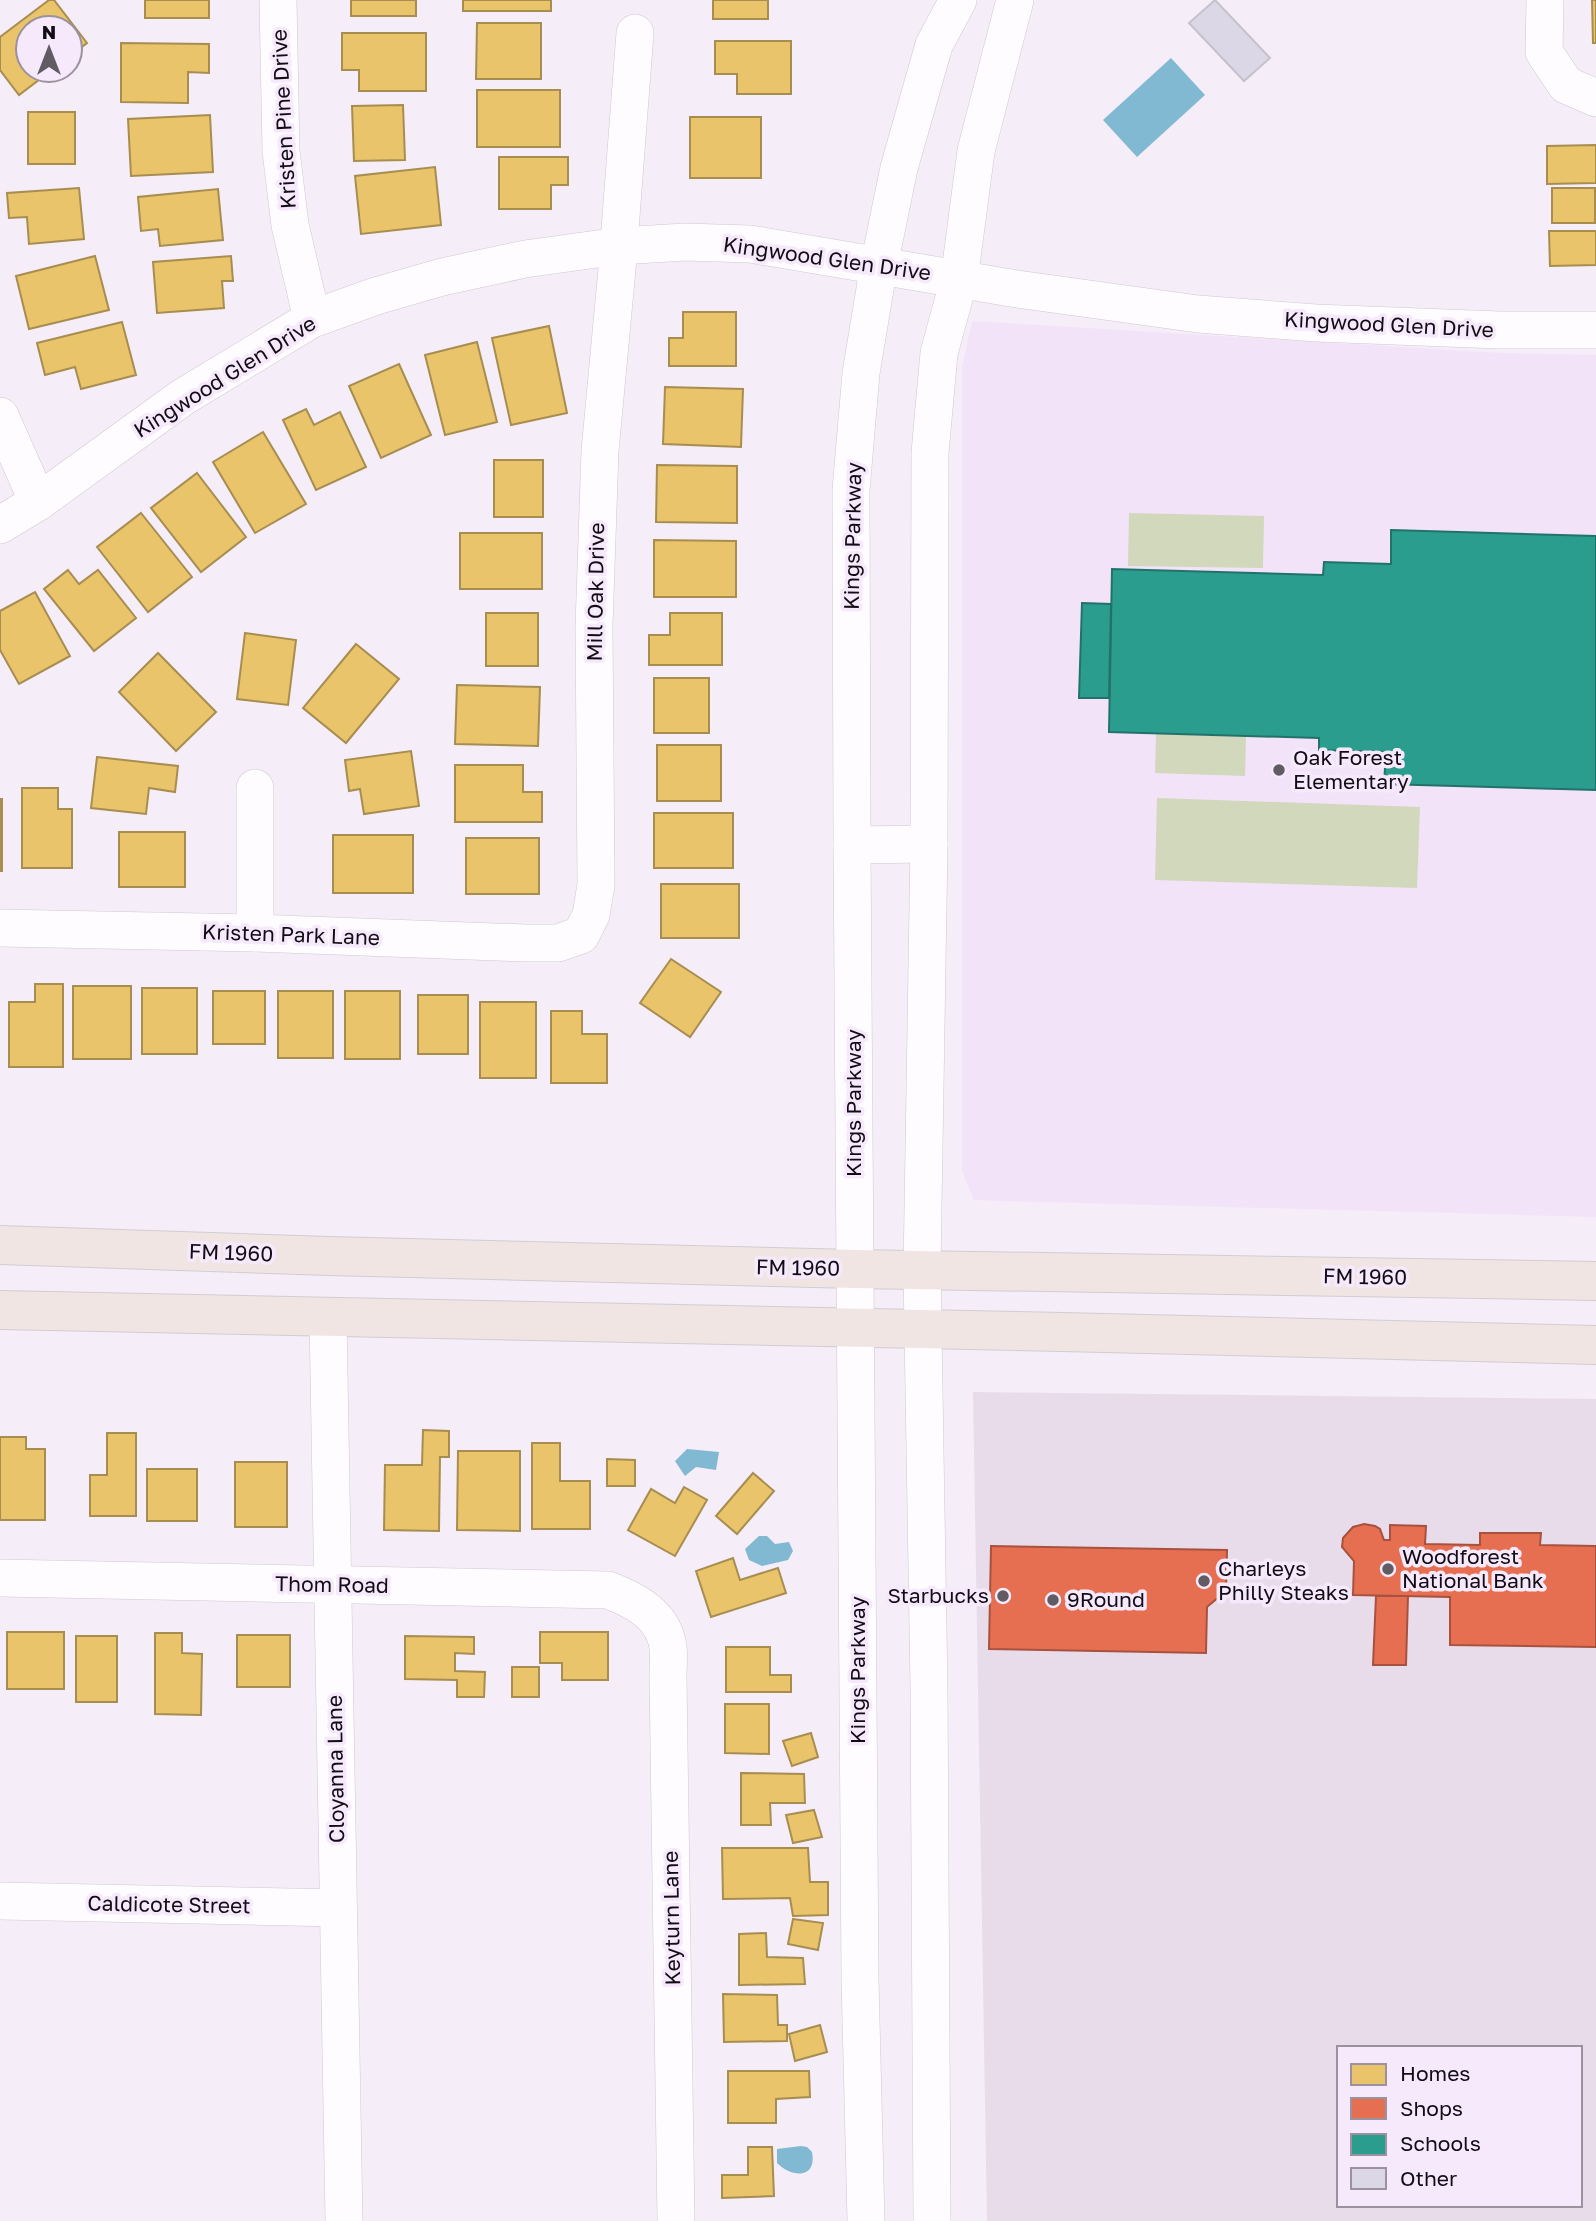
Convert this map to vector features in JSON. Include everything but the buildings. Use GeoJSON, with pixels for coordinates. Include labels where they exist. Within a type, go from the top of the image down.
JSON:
{"type":"FeatureCollection","features":[{"type":"Feature","properties":{"kind":"main road","name":"FM 1960"},"geometry":{"type":"LineString","coordinates":[[0,1245],[855,1269],[1596,1281]]}},
{"type":"Feature","properties":{"kind":"main road"},"geometry":{"type":"LineString","coordinates":[[0,1310],[1596,1345]]}},
{"type":"Feature","properties":{"kind":"street","name":"Kristen Pine Drive"},"geometry":{"type":"LineString","coordinates":[[278,0],[281,151],[290,225],[312,319]]}},
{"type":"Feature","properties":{"kind":"street","name":"Kings Parkway"},"geometry":{"type":"LineString","coordinates":[[866,2221],[860,1966],[851,490],[861,373],[879,265],[900,168],[934,45],[958,0]]}},
{"type":"Feature","properties":{"kind":"street"},"geometry":{"type":"LineString","coordinates":[[932,2221],[929,1715],[922,1270],[929,844],[930,453],[939,353],[958,280],[976,151],[1015,0]]}},
{"type":"Feature","properties":{"kind":"street"},"geometry":{"type":"LineString","coordinates":[[1545,0],[1544,52],[1566,85],[1596,98]]}},
{"type":"Feature","properties":{"kind":"street","name":"Mill Oak Drive"},"geometry":{"type":"LineString","coordinates":[[580,935],[591,915],[596,885],[594,626],[600,452],[635,33]]}},
{"type":"Feature","properties":{"kind":"street","name":"Kingwood Glen Drive"},"geometry":{"type":"LineString","coordinates":[[0,525],[38,502],[183,397],[312,319],[376,296],[442,277],[525,259],[619,246],[685,242],[750,244],[958,280],[1198,314],[1316,323],[1499,330],[1596,330]]}},
{"type":"Feature","properties":{"kind":"street"},"geometry":{"type":"LineString","coordinates":[[0,416],[38,502]]}},
{"type":"Feature","properties":{"kind":"street"},"geometry":{"type":"LineString","coordinates":[[255,789],[255,933]]}},
{"type":"Feature","properties":{"kind":"street"},"geometry":{"type":"LineString","coordinates":[[852,845],[929,844]]}},
{"type":"Feature","properties":{"kind":"street","name":"Kristen Park Lane"},"geometry":{"type":"LineString","coordinates":[[0,928],[255,933],[525,943],[558,943],[580,935]]}},
{"type":"Feature","properties":{"kind":"street","name":"Cloyanna Lane"},"geometry":{"type":"LineString","coordinates":[[328,1317],[344,2221]]}},
{"type":"Feature","properties":{"kind":"street","name":"Thom Road"},"geometry":{"type":"LineString","coordinates":[[0,1578],[608,1590],[628,1597],[656,1617]]}},
{"type":"Feature","properties":{"kind":"street","name":"Keyturn Lane"},"geometry":{"type":"LineString","coordinates":[[656,1617],[667,1639],[676,2221]]}},
{"type":"Feature","properties":{"kind":"street","name":"Caldicote Street"},"geometry":{"type":"LineString","coordinates":[[0,1901],[338,1908]]}},
{"type":"Feature","properties":{"kind":"shaded area","name":"Oak Forest Elementary"},"geometry":{"type":"Polygon","coordinates":[[[972,321],[1499,353],[1596,355],[1596,1217],[974,1200],[962,1171],[962,368],[972,321]]]}},
{"type":"Feature","properties":{"kind":"shaded area"},"geometry":{"type":"Polygon","coordinates":[[[973,1392],[1596,1399],[1596,2221],[987,2221],[973,1392]]]}},
{"type":"Feature","properties":{"kind":"green space"},"geometry":{"type":"Polygon","coordinates":[[[1129,513],[1264,516],[1263,568],[1128,566],[1129,513]]]}},
{"type":"Feature","properties":{"kind":"green space"},"geometry":{"type":"Polygon","coordinates":[[[1156,734],[1246,737],[1245,776],[1155,773],[1156,734]]]}},
{"type":"Feature","properties":{"kind":"green space"},"geometry":{"type":"Polygon","coordinates":[[[1157,798],[1420,807],[1417,888],[1155,880],[1157,798]]]}},
{"type":"Feature","properties":{"kind":"water"},"geometry":{"type":"Polygon","coordinates":[[[1171,58],[1205,95],[1137,157],[1103,120],[1171,58]]]}},
{"type":"Feature","properties":{"kind":"water"},"geometry":{"type":"Polygon","coordinates":[[[687,1449],[719,1452],[716,1470],[696,1467],[685,1476],[675,1461],[687,1449]]]}},
{"type":"Feature","properties":{"kind":"water"},"geometry":{"type":"Polygon","coordinates":[[[759,1536],[767,1536],[775,1544],[789,1542],[793,1551],[788,1560],[762,1566],[749,1560],[745,1549],[759,1536]]]}},
{"type":"Feature","properties":{"kind":"water"},"geometry":{"type":"Polygon","coordinates":[[[801,2146],[812,2152],[813,2161],[807,2171],[796,2173],[777,2163],[777,2149],[801,2146]]]}},
{"type":"Feature","properties":{"kind":"place","name":"Oak Forest Elementary"},"geometry":{"type":"Point","coordinates":[1279,770]}},
{"type":"Feature","properties":{"kind":"place","name":"Woodforest National Bank"},"geometry":{"type":"Point","coordinates":[1388,1569]}},
{"type":"Feature","properties":{"kind":"place","name":"Charleys Philly Steaks"},"geometry":{"type":"Point","coordinates":[1204,1581]}},
{"type":"Feature","properties":{"kind":"place","name":"Starbucks"},"geometry":{"type":"Point","coordinates":[1003,1596]}},
{"type":"Feature","properties":{"kind":"place","name":"9Round"},"geometry":{"type":"Point","coordinates":[1053,1600]}}]}
